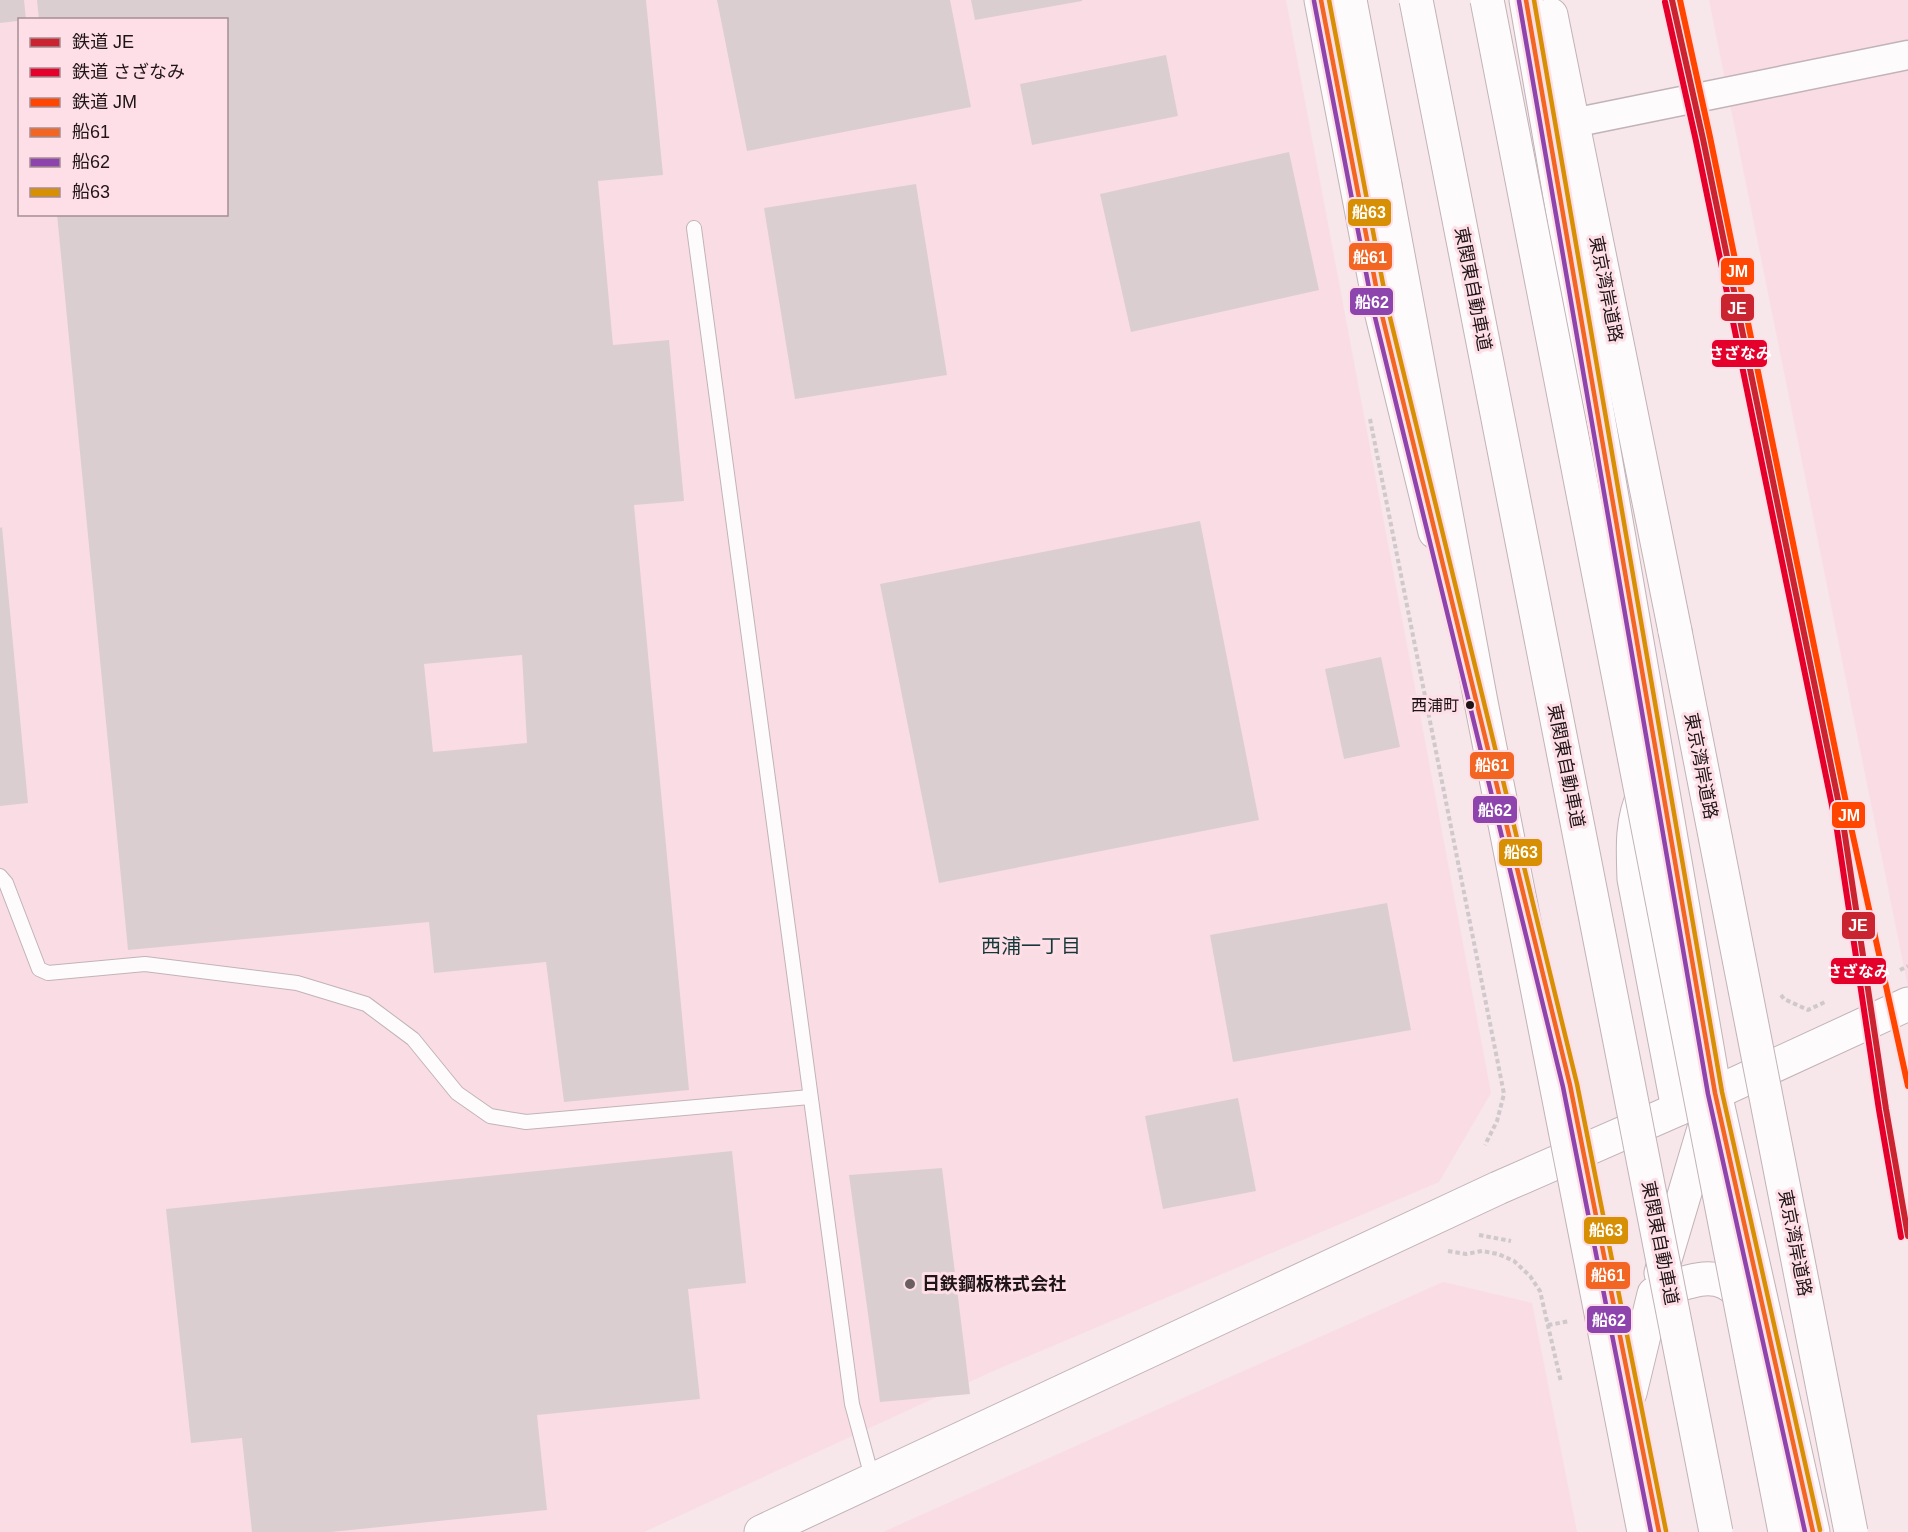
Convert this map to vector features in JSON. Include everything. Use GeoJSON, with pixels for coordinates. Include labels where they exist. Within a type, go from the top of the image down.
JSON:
{"type":"FeatureCollection","features":[{"type":"Feature","properties":{"kind":"main road"},"geometry":{"type":"LineString","coordinates":[[1321,0],[1380,307],[1570,1085],[1659,1532]]}},
{"type":"Feature","properties":{"kind":"main road"},"geometry":{"type":"LineString","coordinates":[[1350,0],[1481,702],[1644,1532]]}},
{"type":"Feature","properties":{"kind":"main road","name":"東関東自動車道"},"geometry":{"type":"LineString","coordinates":[[1416,0],[1716,1532]]}},
{"type":"Feature","properties":{"kind":"main road"},"geometry":{"type":"LineString","coordinates":[[1487,0],[1785,1532]]}},
{"type":"Feature","properties":{"kind":"main road","name":"東京湾岸道路"},"geometry":{"type":"LineString","coordinates":[[1526,0],[1715,1093],[1813,1532]]}},
{"type":"Feature","properties":{"kind":"main road","name":"東京湾岸道路"},"geometry":{"type":"LineString","coordinates":[[1548,0],[1673,619],[1851,1532]]}},
{"type":"Feature","properties":{"kind":"main road"},"geometry":{"type":"LineString","coordinates":[[1659,766],[1638,806],[1633,840],[1634,879],[1678,1109]]}},
{"type":"Feature","properties":{"kind":"main road"},"geometry":{"type":"LineString","coordinates":[[761,1532],[1582,1150],[1715,1093],[1908,1004]]}},
{"type":"Feature","properties":{"kind":"main road"},"geometry":{"type":"LineString","coordinates":[[1630,1393],[1654,1294],[1715,1093]]}},
{"type":"Feature","properties":{"kind":"main road"},"geometry":{"type":"LineString","coordinates":[[1654,1294],[1685,1282],[1705,1278],[1725,1281],[1740,1295],[1759,1340],[1774,1357]]}},
{"type":"Feature","properties":{"kind":"street"},"geometry":{"type":"LineString","coordinates":[[1573,123],[1908,55]]}},
{"type":"Feature","properties":{"kind":"lane"},"geometry":{"type":"LineString","coordinates":[[694,228],[852,1404],[873,1481]]}},
{"type":"Feature","properties":{"kind":"lane"},"geometry":{"type":"LineString","coordinates":[[0,876],[6,883],[39,969],[48,973],[144,964],[297,983],[366,1004],[413,1039],[457,1093],[490,1116],[526,1122],[810,1097]]}},
{"type":"Feature","properties":{"kind":"path"},"geometry":{"type":"LineString","coordinates":[[1370,417],[1504,1094],[1497,1121],[1485,1145]]}},
{"type":"Feature","properties":{"kind":"path"},"geometry":{"type":"LineString","coordinates":[[1448,1251],[1466,1254],[1482,1251],[1498,1254],[1514,1261],[1530,1275],[1540,1291],[1561,1382]]}},
{"type":"Feature","properties":{"kind":"shaded area"},"geometry":{"type":"Polygon","coordinates":[[[0,0],[1286,0],[1491,1093],[1439,1182],[991,1372],[644,1532],[0,1532],[0,0]]]}},
{"type":"Feature","properties":{"kind":"shaded area"},"geometry":{"type":"Polygon","coordinates":[[[1709,0],[1908,0],[1908,987],[1709,0]]]}},
{"type":"Feature","properties":{"kind":"shaded area"},"geometry":{"type":"Polygon","coordinates":[[[1443,1282],[1532,1303],[1577,1532],[883,1532],[1443,1282]]]}},
{"type":"Feature","properties":{"kind":"building"},"geometry":{"type":"Polygon","coordinates":[[[0,0],[24,0],[26,18],[0,23],[0,0]]]}},
{"type":"Feature","properties":{"kind":"building"},"geometry":{"type":"Polygon","coordinates":[[[37,0],[646,0],[663,175],[598,181],[613,345],[669,340],[684,501],[634,505],[689,1090],[564,1102],[546,962],[434,973],[429,922],[128,950],[57,216],[228,216],[228,18],[39,18],[37,0]],[[522,655],[424,664],[433,752],[527,743],[522,655]]]}},
{"type":"Feature","properties":{"kind":"building"},"geometry":{"type":"Polygon","coordinates":[[[717,0],[950,0],[971,107],[747,151],[717,0]]]}},
{"type":"Feature","properties":{"kind":"building"},"geometry":{"type":"Polygon","coordinates":[[[971,0],[1082,0],[1082,1],[975,20],[971,0]]]}},
{"type":"Feature","properties":{"kind":"building"},"geometry":{"type":"Polygon","coordinates":[[[1166,55],[1178,116],[1032,145],[1020,84],[1166,55]]]}},
{"type":"Feature","properties":{"kind":"building"},"geometry":{"type":"Polygon","coordinates":[[[1289,152],[1319,290],[1131,332],[1100,194],[1289,152]]]}},
{"type":"Feature","properties":{"kind":"building"},"geometry":{"type":"Polygon","coordinates":[[[916,184],[947,375],[795,399],[764,208],[916,184]]]}},
{"type":"Feature","properties":{"kind":"building"},"geometry":{"type":"Polygon","coordinates":[[[1200,521],[1259,820],[939,883],[880,584],[1200,521]]]}},
{"type":"Feature","properties":{"kind":"building"},"geometry":{"type":"Polygon","coordinates":[[[2,527],[28,803],[0,806],[0,528],[2,527]]]}},
{"type":"Feature","properties":{"kind":"building"},"geometry":{"type":"Polygon","coordinates":[[[1381,657],[1400,747],[1344,759],[1325,669],[1381,657]]]}},
{"type":"Feature","properties":{"kind":"building"},"geometry":{"type":"Polygon","coordinates":[[[1387,903],[1411,1030],[1233,1062],[1210,935],[1387,903]]]}},
{"type":"Feature","properties":{"kind":"building"},"geometry":{"type":"Polygon","coordinates":[[[1238,1098],[1256,1191],[1163,1209],[1145,1116],[1238,1098]]]}},
{"type":"Feature","properties":{"kind":"building"},"geometry":{"type":"Polygon","coordinates":[[[732,1151],[746,1283],[688,1289],[700,1399],[537,1415],[547,1510],[331,1532],[252,1532],[242,1438],[191,1443],[166,1209],[732,1151]]]}},
{"type":"Feature","properties":{"kind":"building","name":"日鉄鋼板株式会社"},"geometry":{"type":"Polygon","coordinates":[[[942,1168],[970,1394],[880,1402],[849,1175],[942,1168]]]}},
{"type":"Feature","properties":{"kind":"rail line","name":"JE"},"geometry":{"type":"LineString","coordinates":[[1672,0],[1703,139],[1844,829],[1886,1109],[1908,1236]]}},
{"type":"Feature","properties":{"kind":"rail line","name":"JM"},"geometry":{"type":"LineString","coordinates":[[1680,0],[1851,827],[1908,1086]]}},
{"type":"Feature","properties":{"kind":"rail line","name":"さざなみ"},"geometry":{"type":"LineString","coordinates":[[1665,2],[1696,141],[1837,830],[1879,1110],[1901,1237]]}},
{"type":"Feature","properties":{"kind":"transit line","name":"船61"},"geometry":{"type":"LineString","coordinates":[[1321,0],[1380,307],[1570,1085],[1659,1532]]}},
{"type":"Feature","properties":{"kind":"transit line","name":"船63"},"geometry":{"type":"LineString","coordinates":[[1329,0],[1387,305],[1577,1084],[1666,1531]]}},
{"type":"Feature","properties":{"kind":"transit line","name":"船61"},"geometry":{"type":"LineString","coordinates":[[1526,0],[1715,1093],[1813,1532]]}},
{"type":"Feature","properties":{"kind":"transit line","name":"船63"},"geometry":{"type":"LineString","coordinates":[[1534,0],[1722,1092],[1820,1530]]}},
{"type":"Feature","properties":{"kind":"transit line","name":"船62"},"geometry":{"type":"LineString","coordinates":[[1314,1],[1373,309],[1563,1087],[1651,1532]]}},
{"type":"Feature","properties":{"kind":"transit line","name":"船62"},"geometry":{"type":"LineString","coordinates":[[1519,1],[1708,1094],[1805,1532]]}},
{"type":"Feature","properties":{"kind":"place","name":"西浦町"},"geometry":{"type":"Point","coordinates":[1470,705]}},
{"type":"Feature","properties":{"kind":"place","name":"日鉄鋼板株式会社"},"geometry":{"type":"Point","coordinates":[910,1284]}},
{"type":"Feature","properties":{"kind":"district","name":"西浦一丁目"},"geometry":{"type":"Point","coordinates":[1031,946]}}]}
